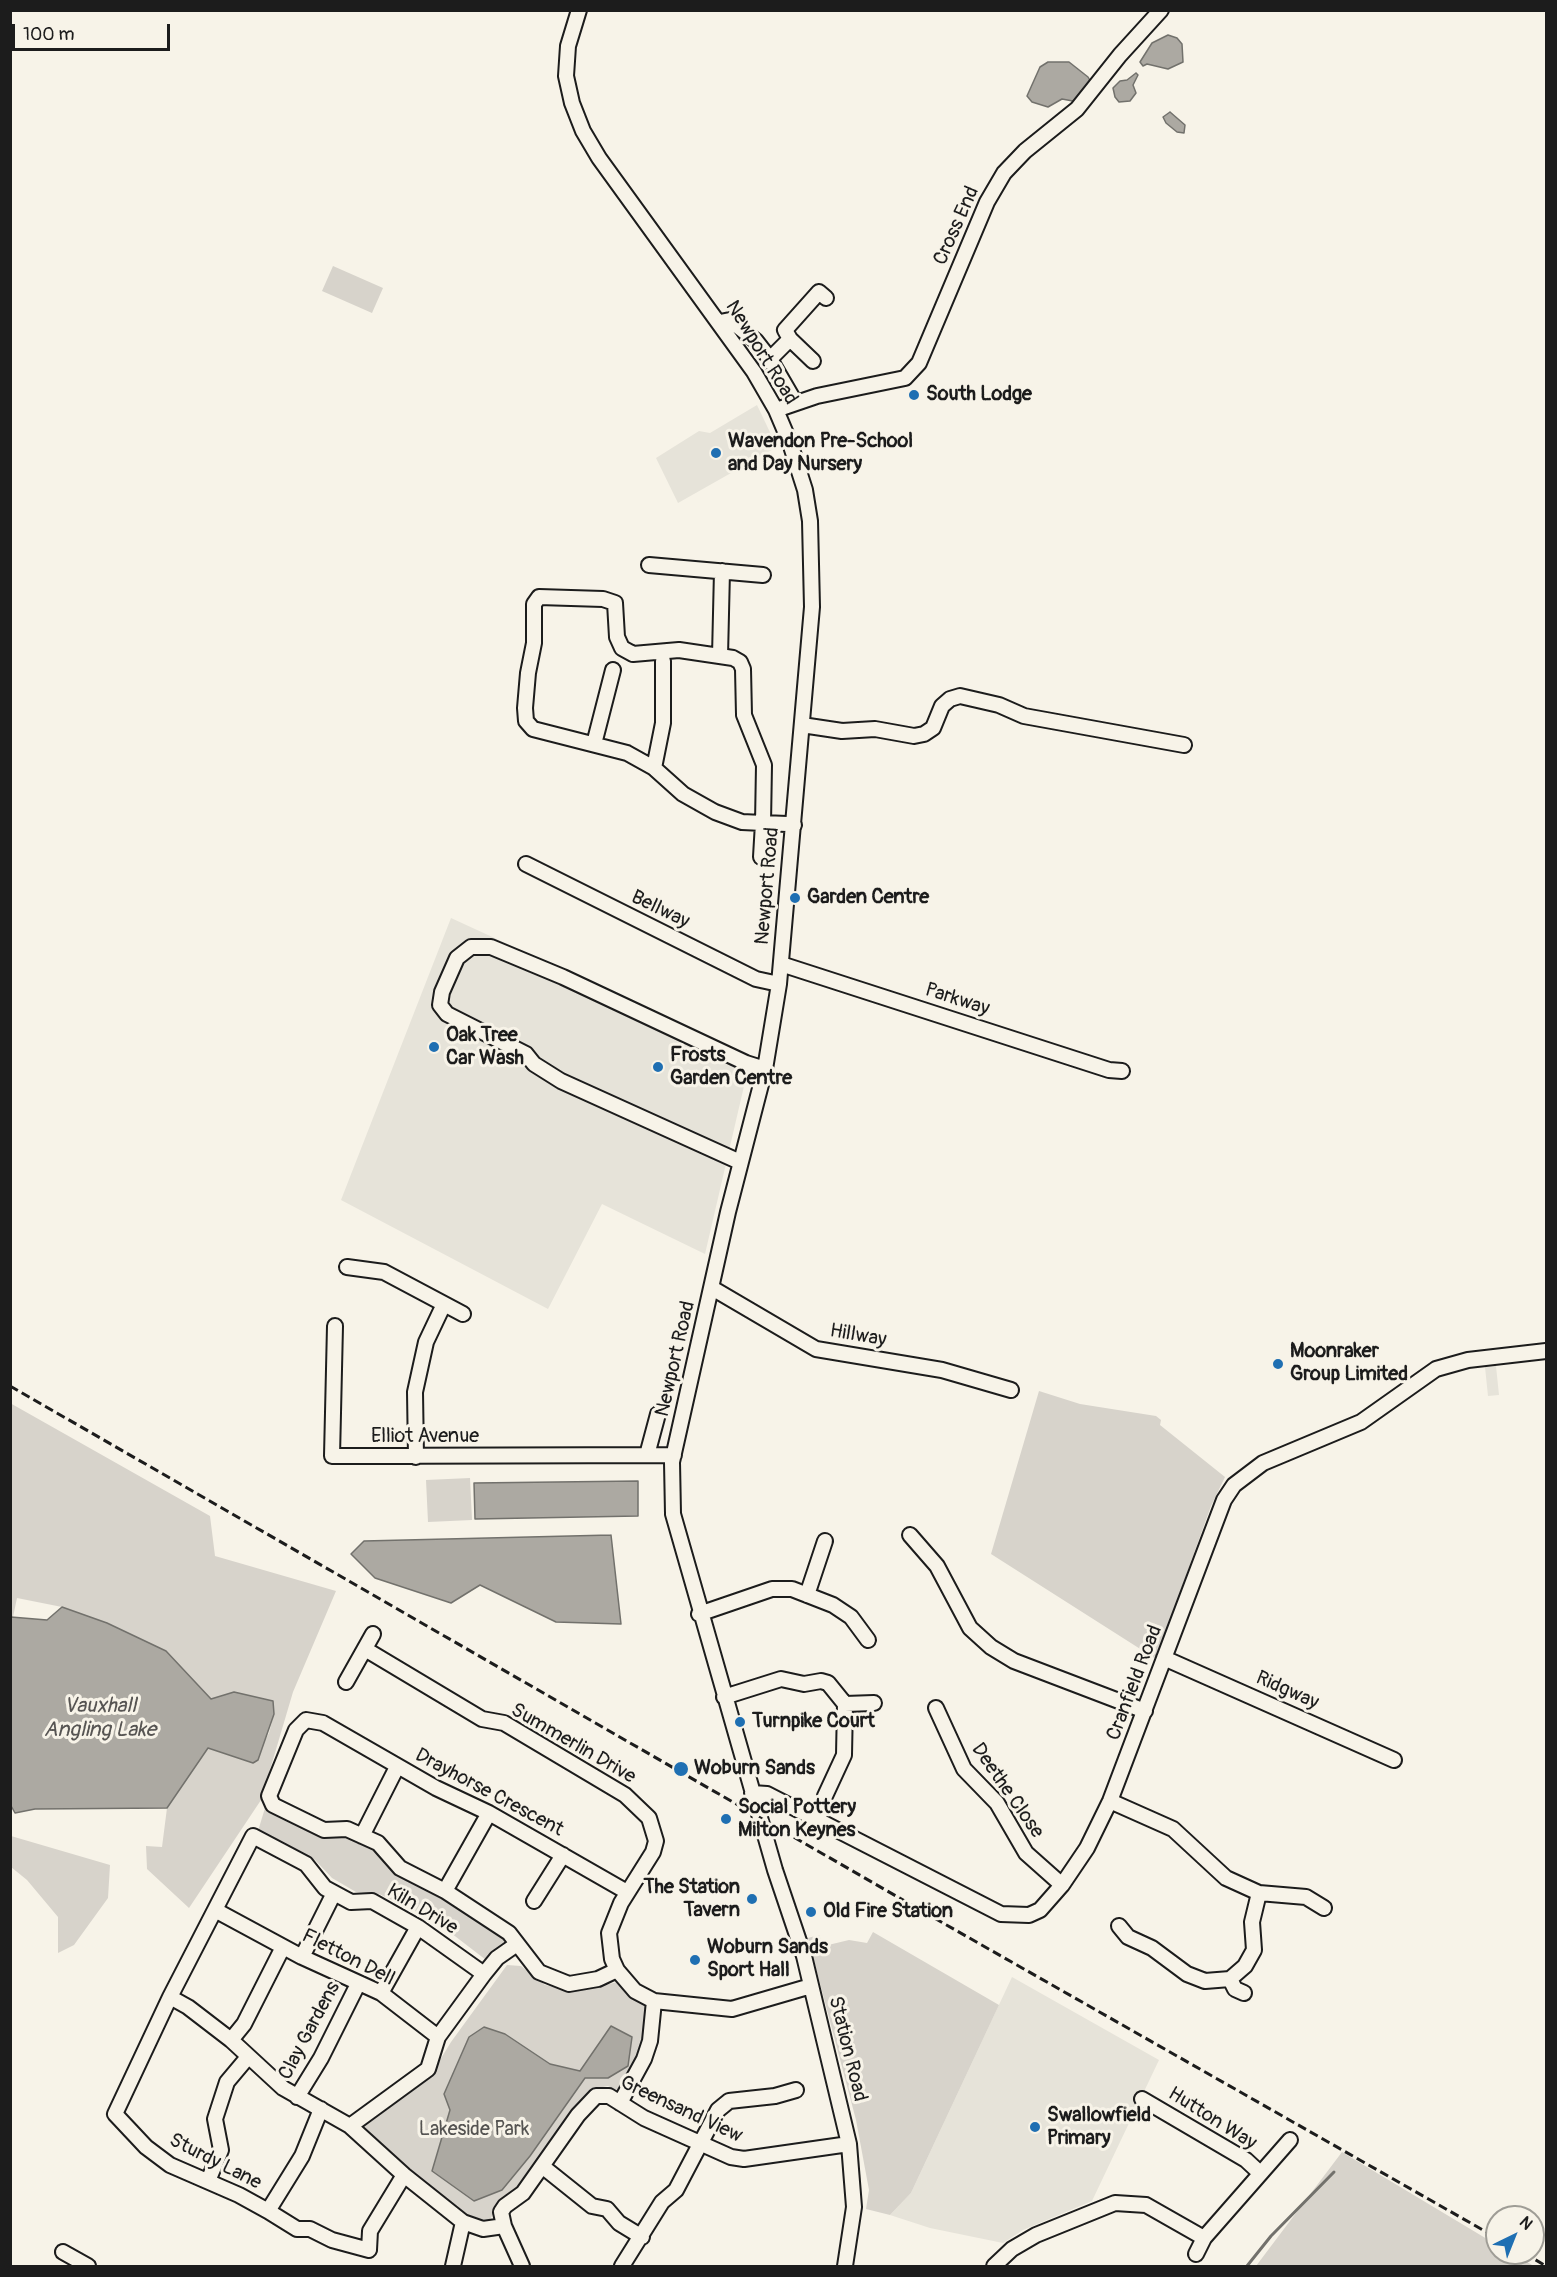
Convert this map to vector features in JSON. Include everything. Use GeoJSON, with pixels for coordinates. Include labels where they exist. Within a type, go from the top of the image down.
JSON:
{"type":"FeatureCollection","features":[{"type":"Feature","properties":{"kind":"street","name":"Newport Road"},"geometry":{"type":"LineString","coordinates":[[579,10],[568,46],[566,76],[572,103],[583,131],[599,158],[754,372],[776,410],[798,465],[810,521],[812,607],[779,984],[765,1069],[740,1162],[674,1455],[673,1514],[699,1614],[758,1811]]}},
{"type":"Feature","properties":{"kind":"street","name":"Cross End"},"geometry":{"type":"LineString","coordinates":[[776,410],[795,402],[905,378],[919,363],[987,202],[1004,173],[1026,151],[1077,109],[1120,55],[1161,10]]}},
{"type":"Feature","properties":{"kind":"street"},"geometry":{"type":"LineString","coordinates":[[813,360],[790,339],[785,330],[819,292],[826,298]]}},
{"type":"Feature","properties":{"kind":"street"},"geometry":{"type":"LineString","coordinates":[[720,322],[730,320],[756,341],[770,359],[795,402]]}},
{"type":"Feature","properties":{"kind":"street"},"geometry":{"type":"LineString","coordinates":[[770,359],[790,339]]}},
{"type":"Feature","properties":{"kind":"street"},"geometry":{"type":"LineString","coordinates":[[650,565],[763,574]]}},
{"type":"Feature","properties":{"kind":"street"},"geometry":{"type":"LineString","coordinates":[[720,656],[722,571]]}},
{"type":"Feature","properties":{"kind":"street"},"geometry":{"type":"LineString","coordinates":[[761,857],[763,823],[764,765],[744,715],[742,667],[736,659],[703,656],[679,650],[633,654],[622,648],[617,637],[615,603],[603,599],[540,597],[534,604],[535,631],[528,673],[526,722],[533,729],[627,753],[654,768],[683,794],[716,812],[742,822],[763,823],[794,825]]}},
{"type":"Feature","properties":{"kind":"street"},"geometry":{"type":"LineString","coordinates":[[594,744],[622,648]]}},
{"type":"Feature","properties":{"kind":"street"},"geometry":{"type":"LineString","coordinates":[[654,768],[663,723],[663,662]]}},
{"type":"Feature","properties":{"kind":"street"},"geometry":{"type":"LineString","coordinates":[[802,725],[842,731],[875,729],[914,736],[924,735],[933,728],[942,706],[950,699],[960,696],[999,705],[1024,716],[1184,745]]}},
{"type":"Feature","properties":{"kind":"street","name":"Bellway"},"geometry":{"type":"LineString","coordinates":[[525,864],[756,979],[779,984]]}},
{"type":"Feature","properties":{"kind":"street"},"geometry":{"type":"LineString","coordinates":[[740,1162],[561,1081],[534,1064],[526,1054],[447,1014],[440,1005],[442,992],[457,958],[471,946],[491,947],[563,977],[746,1063],[765,1069]]}},
{"type":"Feature","properties":{"kind":"street","name":"Parkway"},"geometry":{"type":"LineString","coordinates":[[781,964],[1109,1070],[1122,1071]]}},
{"type":"Feature","properties":{"kind":"street"},"geometry":{"type":"LineString","coordinates":[[347,1267],[384,1272],[463,1314]]}},
{"type":"Feature","properties":{"kind":"street","name":"Hillway"},"geometry":{"type":"LineString","coordinates":[[712,1288],[816,1349],[942,1370],[1011,1390]]}},
{"type":"Feature","properties":{"kind":"street"},"geometry":{"type":"LineString","coordinates":[[416,1457],[416,1392],[426,1342],[444,1304]]}},
{"type":"Feature","properties":{"kind":"street","name":"Elliot Avenue"},"geometry":{"type":"LineString","coordinates":[[335,1326],[332,1456],[674,1455]]}},
{"type":"Feature","properties":{"kind":"street","name":"Cranfield Road"},"geometry":{"type":"LineString","coordinates":[[752,1792],[767,1794],[1001,1914],[1029,1915],[1040,1910],[1062,1885],[1087,1848],[1110,1801],[1224,1500],[1240,1478],[1263,1463],[1361,1422],[1436,1369],[1468,1360],[1546,1351]]}},
{"type":"Feature","properties":{"kind":"street"},"geometry":{"type":"LineString","coordinates":[[648,1455],[658,1414]]}},
{"type":"Feature","properties":{"kind":"street"},"geometry":{"type":"LineString","coordinates":[[910,1535],[937,1566],[970,1628],[991,1647],[1014,1661],[1145,1711]]}},
{"type":"Feature","properties":{"kind":"street"},"geometry":{"type":"LineString","coordinates":[[807,1594],[825,1540]]}},
{"type":"Feature","properties":{"kind":"street"},"geometry":{"type":"LineString","coordinates":[[699,1614],[772,1589],[792,1589],[832,1605],[851,1617],[868,1640]]}},
{"type":"Feature","properties":{"kind":"street"},"geometry":{"type":"LineString","coordinates":[[346,1682],[374,1634]]}},
{"type":"Feature","properties":{"kind":"street","name":"Summerlin Drive"},"geometry":{"type":"LineString","coordinates":[[365,1649],[482,1719],[504,1723],[625,1795],[640,1808],[654,1828],[656,1841],[653,1852],[627,1892],[609,1933],[612,1959],[617,1970],[635,1992],[654,2001],[732,2009],[811,1986]]}},
{"type":"Feature","properties":{"kind":"street","name":"Ridgway"},"geometry":{"type":"LineString","coordinates":[[1164,1658],[1394,1760]]}},
{"type":"Feature","properties":{"kind":"street"},"geometry":{"type":"LineString","coordinates":[[724,1696],[781,1679],[804,1684],[820,1681],[828,1683],[845,1704],[844,1755],[825,1796],[817,1820]]}},
{"type":"Feature","properties":{"kind":"street"},"geometry":{"type":"LineString","coordinates":[[845,1704],[874,1703]]}},
{"type":"Feature","properties":{"kind":"street","name":"Deethe Close"},"geometry":{"type":"LineString","coordinates":[[936,1708],[964,1769],[997,1803],[1026,1853],[1062,1885]]}},
{"type":"Feature","properties":{"kind":"street","name":"Drayhorse Crescent"},"geometry":{"type":"LineString","coordinates":[[617,1970],[598,1979],[569,1984],[539,1972],[509,1933],[445,1891],[400,1868],[378,1843],[347,1829],[324,1830],[273,1805],[269,1796],[296,1730],[306,1720],[323,1723],[397,1767],[489,1812],[627,1892]]}},
{"type":"Feature","properties":{"kind":"street","name":"Drayhorse Crescent"},"geometry":{"type":"LineString","coordinates":[[362,1836],[397,1767]]}},
{"type":"Feature","properties":{"kind":"street"},"geometry":{"type":"LineString","coordinates":[[1110,1801],[1173,1830],[1226,1878],[1259,1893],[1306,1897],[1324,1908]]}},
{"type":"Feature","properties":{"kind":"street","name":"Station Road"},"geometry":{"type":"LineString","coordinates":[[758,1811],[811,1986],[849,2144],[854,2207],[845,2266]]}},
{"type":"Feature","properties":{"kind":"street"},"geometry":{"type":"LineString","coordinates":[[445,1891],[489,1812]]}},
{"type":"Feature","properties":{"kind":"street","name":"Kiln Drive"},"geometry":{"type":"LineString","coordinates":[[215,1910],[253,1836],[306,1864],[325,1888],[351,1902],[372,1901],[418,1927],[484,1974]]}},
{"type":"Feature","properties":{"kind":"street","name":"Drayhorse Crescent"},"geometry":{"type":"LineString","coordinates":[[534,1902],[563,1855]]}},
{"type":"Feature","properties":{"kind":"street"},"geometry":{"type":"LineString","coordinates":[[302,1957],[334,1893]]}},
{"type":"Feature","properties":{"kind":"street"},"geometry":{"type":"LineString","coordinates":[[1119,1926],[1128,1937],[1152,1948],[1187,1974],[1205,1981],[1230,1979],[1245,1966],[1254,1950],[1252,1922],[1259,1893]]}},
{"type":"Feature","properties":{"kind":"street"},"geometry":{"type":"LineString","coordinates":[[215,1910],[170,1997],[188,2007],[231,2040],[283,2088],[350,2126],[404,2175],[463,2222],[483,2229],[504,2226],[522,2266]]}},
{"type":"Feature","properties":{"kind":"street","name":"Fletton Dell"},"geometry":{"type":"LineString","coordinates":[[215,1910],[302,1957],[381,1993],[438,2037]]}},
{"type":"Feature","properties":{"kind":"street"},"geometry":{"type":"LineString","coordinates":[[381,1993],[418,1927]]}},
{"type":"Feature","properties":{"kind":"street"},"geometry":{"type":"LineString","coordinates":[[350,2126],[428,2069],[438,2037],[497,1958],[517,1944]]}},
{"type":"Feature","properties":{"kind":"street"},"geometry":{"type":"LineString","coordinates":[[231,2040],[244,2024],[283,1947]]}},
{"type":"Feature","properties":{"kind":"street"},"geometry":{"type":"LineString","coordinates":[[1230,1979],[1235,1989],[1244,1993]]}},
{"type":"Feature","properties":{"kind":"street","name":"Clay Gardens"},"geometry":{"type":"LineString","coordinates":[[297,2097],[321,2058],[358,1984]]}},
{"type":"Feature","properties":{"kind":"street","name":"Sturdy Lane"},"geometry":{"type":"LineString","coordinates":[[170,1997],[116,2114],[146,2147],[170,2165],[268,2211],[302,2156],[321,2109]]}},
{"type":"Feature","properties":{"kind":"street"},"geometry":{"type":"LineString","coordinates":[[620,2103],[644,2059],[650,2041],[654,2001]]}},
{"type":"Feature","properties":{"kind":"street"},"geometry":{"type":"LineString","coordinates":[[208,2181],[221,2150],[215,2119],[227,2082],[248,2057]]}},
{"type":"Feature","properties":{"kind":"street"},"geometry":{"type":"LineString","coordinates":[[622,2266],[662,2202],[676,2190],[718,2110],[729,2101],[775,2096],[796,2090]]}},
{"type":"Feature","properties":{"kind":"street","name":"Greensand View"},"geometry":{"type":"LineString","coordinates":[[504,2226],[501,2212],[523,2193],[578,2115],[596,2096],[609,2096],[644,2118],[731,2157],[744,2159],[849,2144]]}},
{"type":"Feature","properties":{"kind":"street","name":"Hutton Way"},"geometry":{"type":"LineString","coordinates":[[1142,2099],[1246,2160],[1260,2173]]}},
{"type":"Feature","properties":{"kind":"street"},"geometry":{"type":"LineString","coordinates":[[1196,2254],[1204,2238],[1290,2140]]}},
{"type":"Feature","properties":{"kind":"street"},"geometry":{"type":"LineString","coordinates":[[542,2166],[592,2206],[607,2209],[619,2223],[642,2237]]}},
{"type":"Feature","properties":{"kind":"street"},"geometry":{"type":"LineString","coordinates":[[268,2211],[297,2229],[310,2229],[332,2240],[369,2250],[370,2231],[404,2175]]}},
{"type":"Feature","properties":{"kind":"street"},"geometry":{"type":"LineString","coordinates":[[994,2266],[1036,2235],[1115,2203],[1146,2205],[1204,2238]]}},
{"type":"Feature","properties":{"kind":"street"},"geometry":{"type":"LineString","coordinates":[[453,2266],[463,2222]]}},
{"type":"Feature","properties":{"kind":"street"},"geometry":{"type":"LineString","coordinates":[[63,2252],[88,2266]]}},
{"type":"Feature","properties":{"kind":"street"},"geometry":{"type":"LineString","coordinates":[[1006,2256],[1016,2266]]}},
{"type":"Feature","properties":{"kind":"shaded area","name":"Wavendon Pre-School and Day Nursery"},"geometry":{"type":"Polygon","coordinates":[[[757,405],[777,447],[678,503],[656,458],[699,431],[710,433],[757,405]]]}},
{"type":"Feature","properties":{"kind":"shaded area"},"geometry":{"type":"Polygon","coordinates":[[[451,918],[751,1056],[705,1254],[602,1204],[548,1309],[341,1200],[451,918]]]}},
{"type":"Feature","properties":{"kind":"shaded area"},"geometry":{"type":"Polygon","coordinates":[[[1496,1366],[1499,1395],[1488,1396],[1485,1367],[1496,1366]]]}},
{"type":"Feature","properties":{"kind":"shaded area","name":"Swallowfield Primary"},"geometry":{"type":"Polygon","coordinates":[[[1012,1977],[1159,2060],[1092,2201],[1023,2230],[1003,2243],[930,2228],[890,2215],[911,2193],[1012,1977]]]}},
{"type":"Feature","properties":{"kind":"green space"},"geometry":{"type":"Polygon","coordinates":[[[333,266],[383,288],[372,313],[322,291],[333,266]]]}},
{"type":"Feature","properties":{"kind":"green space"},"geometry":{"type":"Polygon","coordinates":[[[1039,1391],[1080,1404],[1156,1416],[1161,1420],[1160,1425],[1225,1477],[1211,1506],[1156,1659],[991,1554],[1039,1391]]]}},
{"type":"Feature","properties":{"kind":"green space"},"geometry":{"type":"Polygon","coordinates":[[[10,1403],[210,1516],[215,1556],[336,1591],[293,1692],[261,1800],[189,1908],[147,1869],[146,1846],[162,1847],[167,1808],[208,1748],[253,1763],[269,1733],[274,1714],[273,1702],[234,1692],[211,1699],[166,1651],[107,1623],[62,1607],[17,1598],[13,1617],[11,1617],[10,1403]]]}},
{"type":"Feature","properties":{"kind":"green space"},"geometry":{"type":"Polygon","coordinates":[[[470,1478],[472,1520],[428,1522],[426,1480],[470,1478]]]}},
{"type":"Feature","properties":{"kind":"green space"},"geometry":{"type":"Polygon","coordinates":[[[265,1808],[331,1834],[358,1838],[374,1844],[509,1939],[490,1963],[434,1920],[379,1894],[356,1892],[332,1878],[315,1860],[258,1831],[265,1808]]]}},
{"type":"Feature","properties":{"kind":"green space"},"geometry":{"type":"Polygon","coordinates":[[[11,1836],[110,1865],[108,1898],[74,1945],[58,1953],[58,1917],[27,1880],[11,1867],[11,1836]]]}},
{"type":"Feature","properties":{"kind":"green space"},"geometry":{"type":"Polygon","coordinates":[[[873,1932],[999,2005],[911,2193],[890,2215],[866,2209],[869,2190],[856,2120],[808,1938],[819,1935],[824,1946],[849,1940],[867,1943],[873,1932]]]}},
{"type":"Feature","properties":{"kind":"green space","name":"Lakeside Park"},"geometry":{"type":"Polygon","coordinates":[[[507,1965],[521,1966],[545,1985],[577,1991],[618,1982],[648,2005],[641,2047],[621,2093],[608,2086],[593,2089],[572,2112],[520,2190],[498,2205],[487,2225],[476,2226],[416,2174],[408,2172],[355,2120],[432,2073],[451,2042],[507,1965]]]}},
{"type":"Feature","properties":{"kind":"green space"},"geometry":{"type":"Polygon","coordinates":[[[1342,2152],[1485,2238],[1485,2265],[1534,2266],[1256,2266],[1342,2152]]]}},
{"type":"Feature","properties":{"kind":"water"},"geometry":{"type":"Polygon","coordinates":[[[1168,35],[1177,38],[1182,44],[1183,62],[1168,69],[1147,64],[1143,66],[1140,62],[1152,43],[1168,35]]]}},
{"type":"Feature","properties":{"kind":"water"},"geometry":{"type":"Polygon","coordinates":[[[1048,62],[1069,62],[1088,77],[1092,84],[1084,88],[1078,102],[1062,99],[1048,107],[1032,102],[1027,96],[1040,67],[1048,62]]]}},
{"type":"Feature","properties":{"kind":"water"},"geometry":{"type":"Polygon","coordinates":[[[1136,73],[1138,75],[1133,85],[1136,93],[1130,101],[1119,102],[1113,88],[1120,81],[1127,80],[1136,73]]]}},
{"type":"Feature","properties":{"kind":"water"},"geometry":{"type":"Polygon","coordinates":[[[1170,112],[1185,125],[1184,133],[1177,132],[1166,123],[1163,117],[1170,112]]]}},
{"type":"Feature","properties":{"kind":"water"},"geometry":{"type":"Polygon","coordinates":[[[638,1481],[638,1516],[475,1519],[474,1483],[638,1481]]]}},
{"type":"Feature","properties":{"kind":"water"},"geometry":{"type":"Polygon","coordinates":[[[611,1535],[621,1624],[556,1622],[480,1585],[451,1603],[375,1578],[351,1554],[364,1541],[611,1535]]]}},
{"type":"Feature","properties":{"kind":"water","name":"Vauxhall Angling Lake"},"geometry":{"type":"Polygon","coordinates":[[[62,1607],[107,1623],[166,1651],[211,1699],[234,1692],[273,1701],[274,1714],[258,1760],[253,1763],[208,1748],[167,1808],[35,1809],[15,1813],[10,1804],[11,1617],[47,1620],[62,1607]]]}},
{"type":"Feature","properties":{"kind":"water"},"geometry":{"type":"Polygon","coordinates":[[[611,2026],[632,2037],[628,2066],[608,2078],[585,2078],[530,2156],[502,2190],[474,2201],[432,2171],[450,2110],[444,2094],[469,2037],[484,2027],[505,2034],[550,2064],[580,2071],[611,2026]]]}},
{"type":"Feature","properties":{"kind":"waterway"},"geometry":{"type":"LineString","coordinates":[[1247,2266],[1271,2236],[1334,2172]]}},
{"type":"Feature","properties":{"kind":"railway"},"geometry":{"type":"LineString","coordinates":[[10,1386],[936,1919],[1485,2231]]}},
{"type":"Feature","properties":{"kind":"place","name":"South Lodge"},"geometry":{"type":"Point","coordinates":[914,395]}},
{"type":"Feature","properties":{"kind":"place","name":"Wavendon Pre-School and Day Nursery"},"geometry":{"type":"Point","coordinates":[716,453]}},
{"type":"Feature","properties":{"kind":"place","name":"Garden Centre"},"geometry":{"type":"Point","coordinates":[795,898]}},
{"type":"Feature","properties":{"kind":"place","name":"Oak Tree Car Wash"},"geometry":{"type":"Point","coordinates":[434,1047]}},
{"type":"Feature","properties":{"kind":"place","name":"Frosts Garden Centre"},"geometry":{"type":"Point","coordinates":[658,1067]}},
{"type":"Feature","properties":{"kind":"place","name":"Moonraker Group Limited"},"geometry":{"type":"Point","coordinates":[1278,1364]}},
{"type":"Feature","properties":{"kind":"place","name":"Turnpike Court"},"geometry":{"type":"Point","coordinates":[740,1722]}},
{"type":"Feature","properties":{"kind":"place","name":"Woburn Sands"},"geometry":{"type":"Point","coordinates":[681,1769]}},
{"type":"Feature","properties":{"kind":"place","name":"Social Pottery Milton Keynes"},"geometry":{"type":"Point","coordinates":[726,1819]}},
{"type":"Feature","properties":{"kind":"place","name":"The Station Tavern"},"geometry":{"type":"Point","coordinates":[752,1899]}},
{"type":"Feature","properties":{"kind":"place","name":"Old Fire Station"},"geometry":{"type":"Point","coordinates":[811,1912]}},
{"type":"Feature","properties":{"kind":"place","name":"Woburn Sands Sport Hall"},"geometry":{"type":"Point","coordinates":[695,1960]}},
{"type":"Feature","properties":{"kind":"place","name":"Swallowfield Primary"},"geometry":{"type":"Point","coordinates":[1035,2127]}}]}
